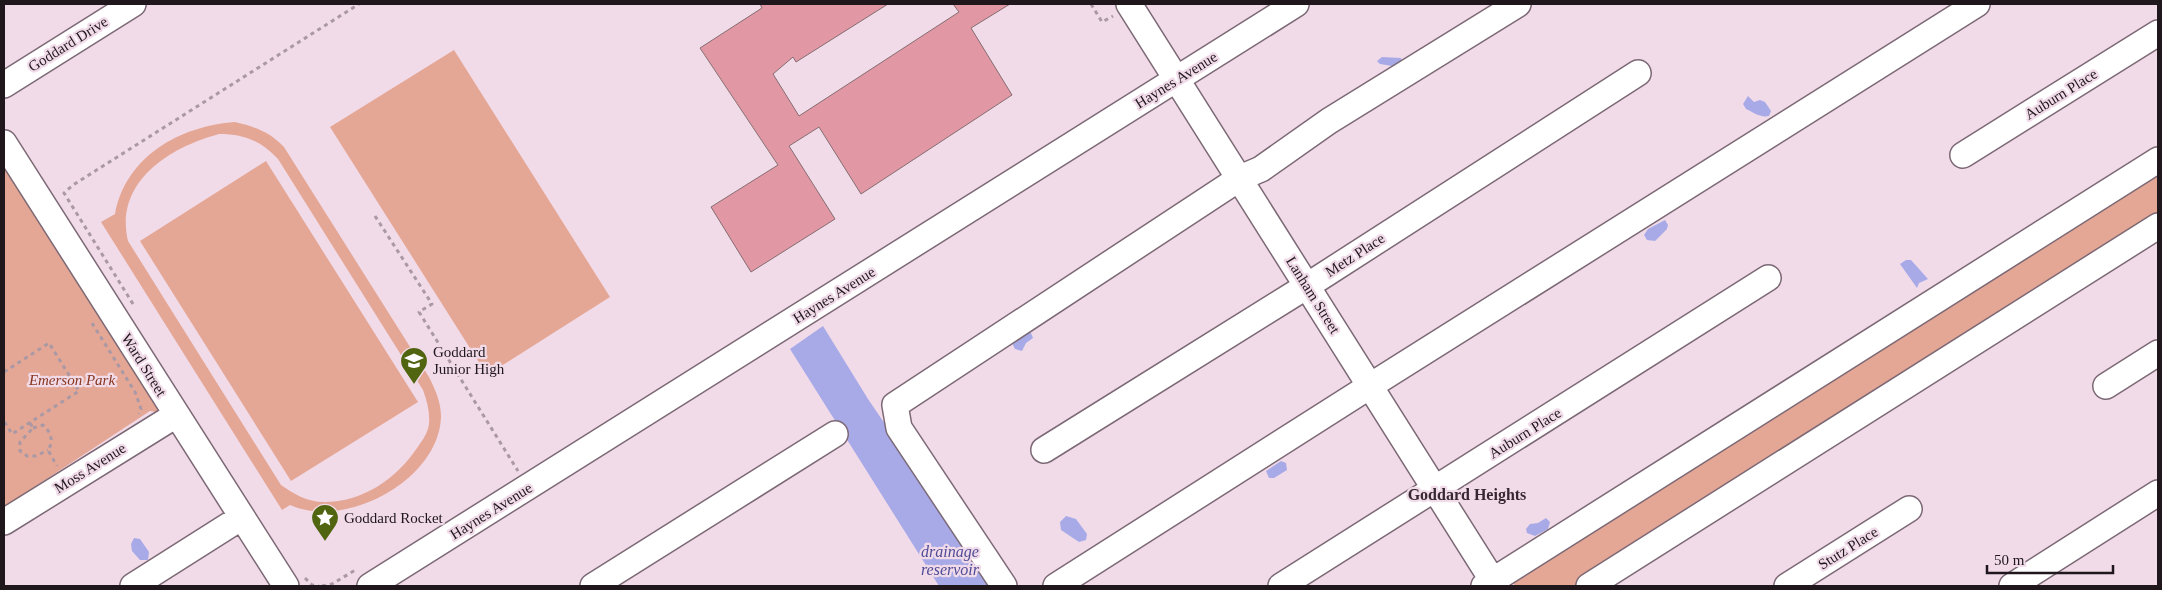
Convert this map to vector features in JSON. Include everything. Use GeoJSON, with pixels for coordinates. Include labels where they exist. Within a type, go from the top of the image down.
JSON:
{"type":"FeatureCollection","features":[{"type":"Feature","properties":{"kind":"street","name":"Goddard Drive"},"geometry":{"type":"LineString","coordinates":[[4,85],[133,4]]}},
{"type":"Feature","properties":{"kind":"street","name":"Haynes Avenue"},"geometry":{"type":"LineString","coordinates":[[368,575],[1177,79],[1296,4]]}},
{"type":"Feature","properties":{"kind":"street"},"geometry":{"type":"LineString","coordinates":[[1004,586],[899,428],[895,405],[1240,178],[1261,169],[1329,122],[1518,4]]}},
{"type":"Feature","properties":{"kind":"street"},"geometry":{"type":"LineString","coordinates":[[1056,586],[1977,4]]}},
{"type":"Feature","properties":{"kind":"street","name":"Lanham Street"},"geometry":{"type":"LineString","coordinates":[[1123,12],[1177,79],[1436,489],[1491,584]]}},
{"type":"Feature","properties":{"kind":"street","name":"Auburn Place"},"geometry":{"type":"LineString","coordinates":[[1963,155],[2158,33]]}},
{"type":"Feature","properties":{"kind":"street","name":"Metz Place"},"geometry":{"type":"LineString","coordinates":[[1044,450],[1307,286],[1638,73]]}},
{"type":"Feature","properties":{"kind":"street","name":"Ward Street"},"geometry":{"type":"LineString","coordinates":[[4,143],[242,517],[294,579]]}},
{"type":"Feature","properties":{"kind":"street"},"geometry":{"type":"LineString","coordinates":[[1491,584],[2158,160]]}},
{"type":"Feature","properties":{"kind":"street"},"geometry":{"type":"LineString","coordinates":[[1589,586],[2158,226]]}},
{"type":"Feature","properties":{"kind":"street","name":"Auburn Place"},"geometry":{"type":"LineString","coordinates":[[1281,586],[1768,278]]}},
{"type":"Feature","properties":{"kind":"street"},"geometry":{"type":"LineString","coordinates":[[2106,386],[2158,353]]}},
{"type":"Feature","properties":{"kind":"street","name":"Moss Avenue"},"geometry":{"type":"LineString","coordinates":[[4,522],[176,415]]}},
{"type":"Feature","properties":{"kind":"street"},"geometry":{"type":"LineString","coordinates":[[593,586],[835,434]]}},
{"type":"Feature","properties":{"kind":"street"},"geometry":{"type":"LineString","coordinates":[[2012,586],[2158,493]]}},
{"type":"Feature","properties":{"kind":"street","name":"Stutz Place"},"geometry":{"type":"LineString","coordinates":[[1787,586],[1909,509]]}},
{"type":"Feature","properties":{"kind":"street"},"geometry":{"type":"LineString","coordinates":[[133,586],[242,517]]}},
{"type":"Feature","properties":{"kind":"path"},"geometry":{"type":"LineString","coordinates":[[135,306],[64,193],[73,185],[359,4]]}},
{"type":"Feature","properties":{"kind":"path"},"geometry":{"type":"LineString","coordinates":[[1091,4],[1102,22],[1123,12]]}},
{"type":"Feature","properties":{"kind":"path"},"geometry":{"type":"LineString","coordinates":[[375,216],[432,304],[419,312],[518,471]]}},
{"type":"Feature","properties":{"kind":"path"},"geometry":{"type":"LineString","coordinates":[[89,318],[135,392],[141,409],[137,420]]}},
{"type":"Feature","properties":{"kind":"path"},"geometry":{"type":"LineString","coordinates":[[4,372],[49,343],[79,391],[12,434],[4,421]]}},
{"type":"Feature","properties":{"kind":"path"},"geometry":{"type":"LineString","coordinates":[[30,423],[33,428]]}},
{"type":"Feature","properties":{"kind":"path"},"geometry":{"type":"LineString","coordinates":[[43,425],[50,433],[52,440],[48,450],[36,456],[28,456],[20,451],[20,442],[33,428],[43,425]]}},
{"type":"Feature","properties":{"kind":"path"},"geometry":{"type":"LineString","coordinates":[[48,450],[59,468],[51,473]]}},
{"type":"Feature","properties":{"kind":"path"},"geometry":{"type":"LineString","coordinates":[[510,476],[526,466]]}},
{"type":"Feature","properties":{"kind":"path"},"geometry":{"type":"LineString","coordinates":[[294,579],[320,586],[368,575]]}},
{"type":"Feature","properties":{"kind":"green space"},"geometry":{"type":"Polygon","coordinates":[[[454,50],[610,297],[487,375],[330,127],[454,50]]]}},
{"type":"Feature","properties":{"kind":"green space"},"geometry":{"type":"Polygon","coordinates":[[[235,122],[250,126],[268,134],[284,147],[429,377],[435,391],[441,416],[436,439],[425,460],[407,479],[386,494],[362,505],[337,511],[312,511],[290,505],[282,510],[101,222],[115,214],[121,194],[143,160],[158,148],[176,138],[195,130],[235,122]],[[219,134],[182,148],[150,170],[138,185],[129,201],[126,220],[128,241],[281,485],[312,501],[338,501],[352,498],[377,487],[389,479],[409,459],[421,443],[429,424],[429,411],[423,390],[278,159],[252,140],[228,134],[219,134]]]}},
{"type":"Feature","properties":{"kind":"green space","name":"Emerson Park"},"geometry":{"type":"Polygon","coordinates":[[[4,144],[176,415],[150,411],[4,507],[4,144]]]}},
{"type":"Feature","properties":{"kind":"green space"},"geometry":{"type":"Polygon","coordinates":[[[2158,160],[2158,226],[1589,586],[1515,586],[1506,572],[2158,160]]]}},
{"type":"Feature","properties":{"kind":"green space"},"geometry":{"type":"Polygon","coordinates":[[[266,161],[418,402],[291,481],[140,241],[266,161]]]}},
{"type":"Feature","properties":{"kind":"water"},"geometry":{"type":"Polygon","coordinates":[[[1382,57],[1401,58],[1402,62],[1398,67],[1380,64],[1377,61],[1382,57]]]}},
{"type":"Feature","properties":{"kind":"water"},"geometry":{"type":"Polygon","coordinates":[[[1748,96],[1754,102],[1760,100],[1765,102],[1771,111],[1769,116],[1760,115],[1746,109],[1743,104],[1748,96]]]}},
{"type":"Feature","properties":{"kind":"water"},"geometry":{"type":"Polygon","coordinates":[[[1665,220],[1668,225],[1667,229],[1655,241],[1647,240],[1644,235],[1648,229],[1665,220]]]}},
{"type":"Feature","properties":{"kind":"water"},"geometry":{"type":"Polygon","coordinates":[[[1906,260],[1911,260],[1928,279],[1919,283],[1917,288],[1900,264],[1906,260]]]}},
{"type":"Feature","properties":{"kind":"water","name":"drainage reservoir"},"geometry":{"type":"Polygon","coordinates":[[[823,326],[868,399],[995,586],[939,586],[790,349],[823,326]]]}},
{"type":"Feature","properties":{"kind":"water"},"geometry":{"type":"Polygon","coordinates":[[[1025,333],[1031,333],[1033,338],[1026,343],[1022,351],[1015,349],[1012,343],[1025,333]]]}},
{"type":"Feature","properties":{"kind":"water"},"geometry":{"type":"Polygon","coordinates":[[[1281,461],[1286,463],[1287,470],[1274,478],[1269,478],[1266,471],[1281,461]]]}},
{"type":"Feature","properties":{"kind":"water"},"geometry":{"type":"Polygon","coordinates":[[[1066,516],[1076,519],[1087,534],[1086,540],[1079,542],[1061,530],[1060,522],[1066,516]]]}},
{"type":"Feature","properties":{"kind":"water"},"geometry":{"type":"Polygon","coordinates":[[[1546,518],[1550,522],[1548,529],[1535,536],[1527,533],[1526,529],[1530,524],[1538,523],[1546,518]]]}},
{"type":"Feature","properties":{"kind":"water"},"geometry":{"type":"Polygon","coordinates":[[[134,538],[140,539],[149,552],[148,560],[140,560],[132,551],[131,544],[134,538]]]}},
{"type":"Feature","properties":{"kind":"building"},"geometry":{"type":"Polygon","coordinates":[[[760,4],[888,4],[796,62],[793,57],[773,74],[799,116],[959,12],[953,4],[1010,4],[971,28],[1012,95],[861,194],[819,127],[789,146],[835,219],[751,272],[711,207],[778,165],[700,48],[762,8],[760,4]]]}},
{"type":"Feature","properties":{"kind":"place","name":"Goddard Junior High"},"geometry":{"type":"Point","coordinates":[414,385]}},
{"type":"Feature","properties":{"kind":"place","name":"Goddard Rocket"},"geometry":{"type":"Point","coordinates":[325,542]}},
{"type":"Feature","properties":{"kind":"district","name":"Goddard Heights"},"geometry":{"type":"Point","coordinates":[1467,494]}}]}
